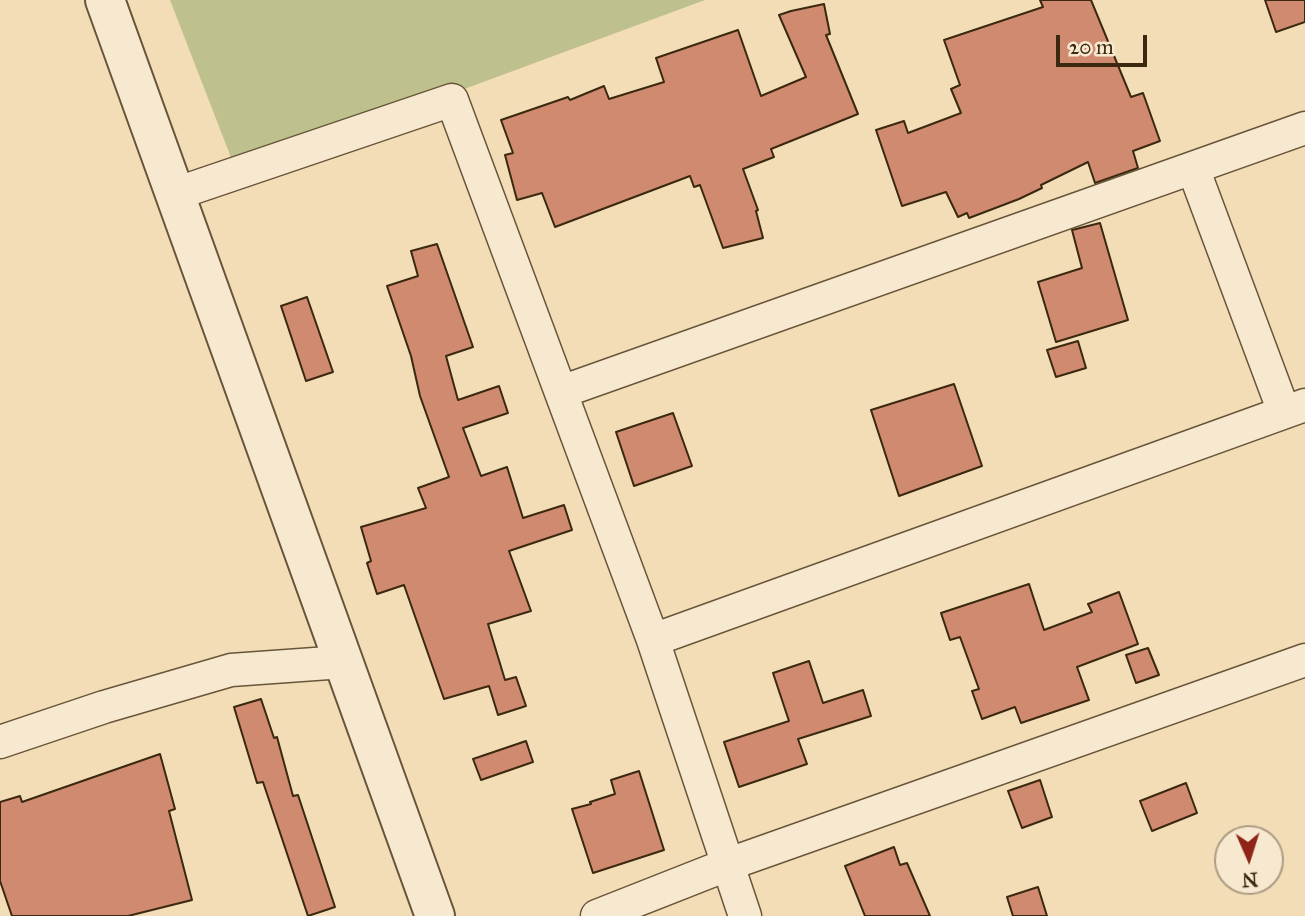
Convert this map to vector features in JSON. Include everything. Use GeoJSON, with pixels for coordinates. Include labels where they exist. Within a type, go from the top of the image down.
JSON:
{"type":"FeatureCollection","features":[{"type":"Feature","properties":{"kind":"street"},"geometry":{"type":"LineString","coordinates":[[104,0],[435,916]]}},
{"type":"Feature","properties":{"kind":"street"},"geometry":{"type":"LineString","coordinates":[[175,194],[452,100],[653,640],[745,916]]}},
{"type":"Feature","properties":{"kind":"street"},"geometry":{"type":"LineString","coordinates":[[561,392],[1305,128]]}},
{"type":"Feature","properties":{"kind":"street"},"geometry":{"type":"LineString","coordinates":[[653,640],[1295,409],[1193,168]]}},
{"type":"Feature","properties":{"kind":"street"},"geometry":{"type":"LineString","coordinates":[[597,916],[729,864],[1305,660]]}},
{"type":"Feature","properties":{"kind":"street"},"geometry":{"type":"LineString","coordinates":[[0,742],[104,707],[230,670],[343,662]]}},
{"type":"Feature","properties":{"kind":"green space"},"geometry":{"type":"Polygon","coordinates":[[[170,0],[705,0],[237,173],[170,0]]]}},
{"type":"Feature","properties":{"kind":"building"},"geometry":{"type":"Polygon","coordinates":[[[1040,0],[1091,0],[1131,97],[1143,93],[1160,141],[1133,151],[1138,168],[1095,183],[1088,162],[1019,199],[969,218],[967,213],[958,217],[946,192],[902,206],[876,130],[904,121],[908,133],[961,113],[951,89],[960,85],[944,40],[1043,7],[1040,0]]]}},
{"type":"Feature","properties":{"kind":"building"},"geometry":{"type":"Polygon","coordinates":[[[1265,0],[1305,0],[1305,22],[1276,32],[1265,0]]]}},
{"type":"Feature","properties":{"kind":"building"},"geometry":{"type":"Polygon","coordinates":[[[824,4],[830,34],[826,35],[858,114],[771,149],[774,157],[743,169],[758,210],[756,211],[763,238],[723,248],[700,185],[694,187],[690,176],[555,227],[542,193],[517,200],[505,155],[513,153],[501,120],[568,97],[570,100],[604,86],[609,99],[664,82],[656,58],[738,30],[761,96],[806,77],[779,15],[824,4]]]}},
{"type":"Feature","properties":{"kind":"building"},"geometry":{"type":"Polygon","coordinates":[[[1100,223],[1128,320],[1056,342],[1038,282],[1082,268],[1072,230],[1100,223]]]}},
{"type":"Feature","properties":{"kind":"building"},"geometry":{"type":"Polygon","coordinates":[[[437,244],[473,347],[446,356],[458,400],[499,386],[508,413],[463,428],[481,476],[507,467],[523,518],[564,505],[572,530],[509,551],[531,611],[488,624],[505,680],[516,677],[526,706],[498,715],[489,686],[444,699],[404,585],[377,594],[367,563],[371,561],[361,527],[426,508],[418,488],[449,477],[420,396],[411,356],[387,286],[418,276],[411,251],[437,244]]]}},
{"type":"Feature","properties":{"kind":"building"},"geometry":{"type":"Polygon","coordinates":[[[307,297],[333,372],[306,381],[281,306],[307,297]]]}},
{"type":"Feature","properties":{"kind":"building"},"geometry":{"type":"Polygon","coordinates":[[[1078,341],[1086,368],[1056,377],[1047,350],[1078,341]]]}},
{"type":"Feature","properties":{"kind":"building"},"geometry":{"type":"Polygon","coordinates":[[[954,384],[982,466],[899,496],[871,410],[954,384]]]}},
{"type":"Feature","properties":{"kind":"building"},"geometry":{"type":"Polygon","coordinates":[[[673,413],[692,466],[634,486],[616,432],[673,413]]]}},
{"type":"Feature","properties":{"kind":"building"},"geometry":{"type":"Polygon","coordinates":[[[1029,584],[1044,630],[1092,612],[1088,604],[1119,592],[1138,644],[1077,667],[1089,700],[1021,723],[1015,707],[982,719],[972,691],[979,689],[960,637],[950,640],[941,613],[1029,584]]]}},
{"type":"Feature","properties":{"kind":"building"},"geometry":{"type":"Polygon","coordinates":[[[1148,648],[1159,675],[1136,683],[1126,655],[1148,648]]]}},
{"type":"Feature","properties":{"kind":"building"},"geometry":{"type":"Polygon","coordinates":[[[809,661],[823,703],[863,690],[871,716],[798,739],[807,764],[739,787],[724,742],[789,721],[773,673],[809,661]]]}},
{"type":"Feature","properties":{"kind":"building"},"geometry":{"type":"Polygon","coordinates":[[[261,699],[274,738],[277,737],[293,796],[298,795],[335,907],[308,916],[263,782],[257,783],[234,707],[261,699]]]}},
{"type":"Feature","properties":{"kind":"building"},"geometry":{"type":"Polygon","coordinates":[[[526,741],[533,762],[481,780],[473,759],[526,741]]]}},
{"type":"Feature","properties":{"kind":"building"},"geometry":{"type":"Polygon","coordinates":[[[160,754],[175,809],[169,811],[192,900],[128,916],[12,916],[0,881],[0,802],[20,796],[22,802],[160,754]]]}},
{"type":"Feature","properties":{"kind":"building"},"geometry":{"type":"Polygon","coordinates":[[[639,771],[664,850],[593,873],[572,809],[615,794],[611,780],[639,771]]]}},
{"type":"Feature","properties":{"kind":"building"},"geometry":{"type":"Polygon","coordinates":[[[1040,780],[1052,817],[1022,828],[1008,791],[1040,780]]]}},
{"type":"Feature","properties":{"kind":"building"},"geometry":{"type":"Polygon","coordinates":[[[1186,783],[1197,813],[1152,831],[1140,801],[1186,783]]]}},
{"type":"Feature","properties":{"kind":"building"},"geometry":{"type":"Polygon","coordinates":[[[894,847],[900,865],[907,863],[930,916],[865,916],[845,866],[894,847]]]}},
{"type":"Feature","properties":{"kind":"building"},"geometry":{"type":"Polygon","coordinates":[[[1038,887],[1047,916],[1013,916],[1007,897],[1038,887]]]}}]}
